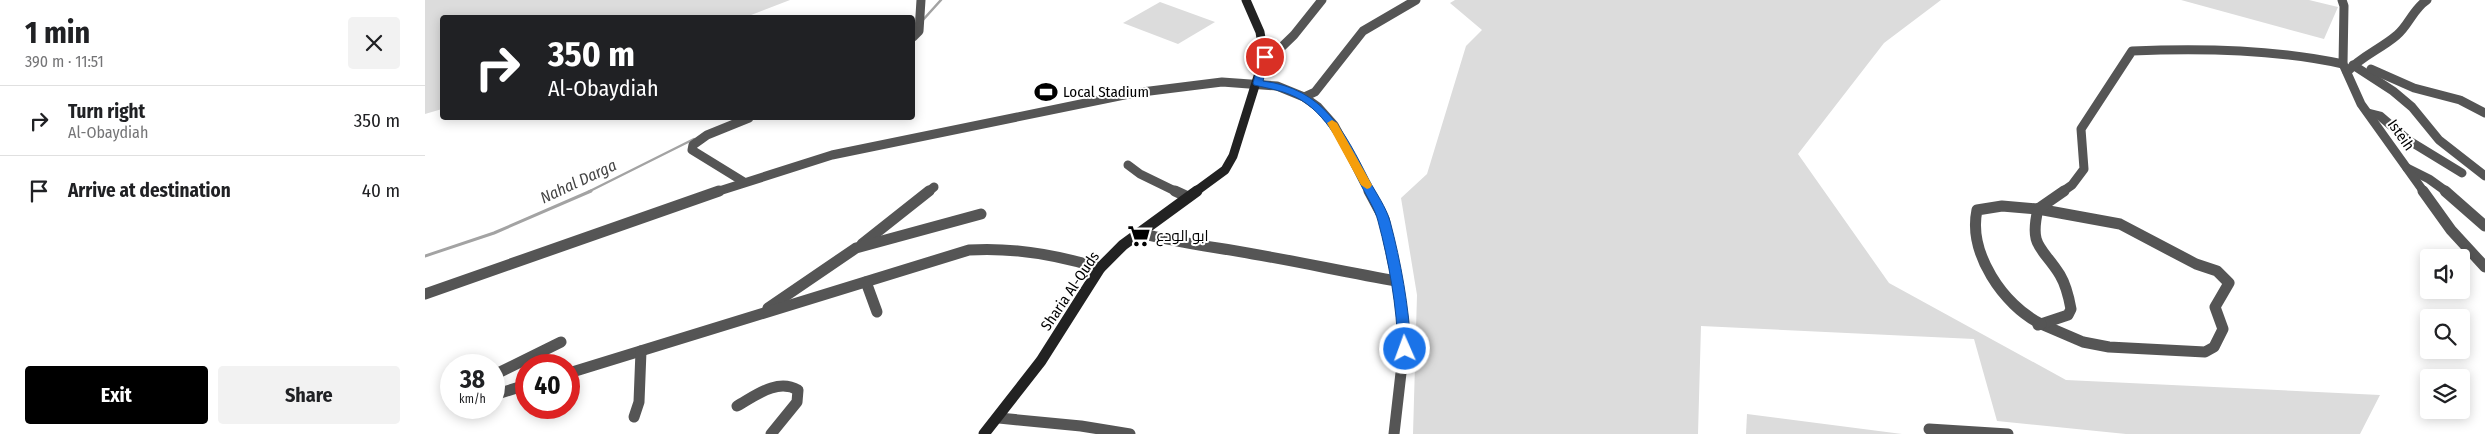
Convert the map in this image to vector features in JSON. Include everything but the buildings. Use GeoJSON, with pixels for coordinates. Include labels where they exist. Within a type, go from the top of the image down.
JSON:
{"type":"FeatureCollection","features":[{"type":"Feature","properties":{"kind":"main road","name":"Sharia Al-Quds"},"geometry":{"type":"LineString","coordinates":[[984,434],[999,418],[1041,361],[1100,268],[1140,232],[1225,170],[1240,139],[1263,65],[1264,48],[1260,32],[1246,0]]}},
{"type":"Feature","properties":{"kind":"street"},"geometry":{"type":"LineString","coordinates":[[915,35],[919,32],[921,0]]}},
{"type":"Feature","properties":{"kind":"street"},"geometry":{"type":"LineString","coordinates":[[1263,65],[1294,35],[1322,0]]}},
{"type":"Feature","properties":{"kind":"street"},"geometry":{"type":"LineString","coordinates":[[1304,98],[1315,92],[1363,32],[1416,0]]}},
{"type":"Feature","properties":{"kind":"street","name":"Isteih"},"geometry":{"type":"LineString","coordinates":[[2342,0],[2350,66],[2368,113],[2451,230],[2485,267]]}},
{"type":"Feature","properties":{"kind":"street"},"geometry":{"type":"LineString","coordinates":[[2350,66],[2399,34],[2415,8],[2427,0]]}},
{"type":"Feature","properties":{"kind":"street"},"geometry":{"type":"LineString","coordinates":[[2038,325],[2068,315],[2071,309],[2061,276],[2041,253],[2035,240],[2033,227],[2038,209],[2072,185],[2084,169],[2081,128],[2132,51],[2167,49],[2311,56],[2350,66],[2413,88],[2440,93],[2485,113]]}},
{"type":"Feature","properties":{"kind":"street"},"geometry":{"type":"LineString","coordinates":[[2350,66],[2370,74],[2393,91],[2413,108],[2439,140],[2485,176]]}},
{"type":"Feature","properties":{"kind":"street"},"geometry":{"type":"LineString","coordinates":[[425,294],[744,182],[832,155],[1134,93],[1195,84],[1258,83],[1277,86],[1304,98],[1318,108],[1334,125],[1347,146],[1384,219],[1397,281],[1405,338],[1404,360],[1394,434]]}},
{"type":"Feature","properties":{"kind":"street"},"geometry":{"type":"LineString","coordinates":[[2368,113],[2380,116],[2408,140],[2462,173]]}},
{"type":"Feature","properties":{"kind":"street"},"geometry":{"type":"LineString","coordinates":[[744,120],[707,135],[693,145],[692,150],[744,182]]}},
{"type":"Feature","properties":{"kind":"street"},"geometry":{"type":"LineString","coordinates":[[1128,166],[1140,174],[1188,197]]}},
{"type":"Feature","properties":{"kind":"street"},"geometry":{"type":"LineString","coordinates":[[2407,168],[2423,173],[2442,186],[2485,226]]}},
{"type":"Feature","properties":{"kind":"street"},"geometry":{"type":"LineString","coordinates":[[757,316],[856,248],[934,187]]}},
{"type":"Feature","properties":{"kind":"street"},"geometry":{"type":"LineString","coordinates":[[2002,206],[2038,209],[2080,215],[2120,224],[2196,264],[2217,271],[2229,283],[2215,307],[2223,329],[2215,346],[2207,352],[2113,347],[2072,340],[2038,325],[2007,298],[1990,272],[1973,230],[1977,210],[2002,206]]}},
{"type":"Feature","properties":{"kind":"street"},"geometry":{"type":"LineString","coordinates":[[856,248],[981,214]]}},
{"type":"Feature","properties":{"kind":"street"},"geometry":{"type":"LineString","coordinates":[[1140,232],[1174,242],[1254,254],[1313,267],[1397,281]]}},
{"type":"Feature","properties":{"kind":"street"},"geometry":{"type":"LineString","coordinates":[[580,370],[969,250],[995,247],[1068,258],[1100,268]]}},
{"type":"Feature","properties":{"kind":"street"},"geometry":{"type":"LineString","coordinates":[[866,282],[877,312]]}},
{"type":"Feature","properties":{"kind":"street"},"geometry":{"type":"LineString","coordinates":[[505,370],[561,342]]}},
{"type":"Feature","properties":{"kind":"street"},"geometry":{"type":"LineString","coordinates":[[634,417],[639,402],[641,351]]}},
{"type":"Feature","properties":{"kind":"street"},"geometry":{"type":"LineString","coordinates":[[737,406],[785,383],[798,390],[797,402],[771,434]]}},
{"type":"Feature","properties":{"kind":"street"},"geometry":{"type":"LineString","coordinates":[[999,418],[1038,423],[1087,424],[1130,434]]}},
{"type":"Feature","properties":{"kind":"street"},"geometry":{"type":"LineString","coordinates":[[1929,429],[2008,434]]}},
{"type":"Feature","properties":{"kind":"shaded area"},"geometry":{"type":"Polygon","coordinates":[[[425,0],[790,0],[751,15],[440,15],[440,110],[425,114],[425,0]]]}},
{"type":"Feature","properties":{"kind":"shaded area"},"geometry":{"type":"Polygon","coordinates":[[[1455,0],[1941,0],[1884,43],[1798,154],[1889,283],[2066,380],[2380,395],[2360,434],[2126,434],[1997,421],[1974,339],[1701,326],[1698,434],[1413,434],[1417,295],[1401,198],[1427,174],[1466,46],[1482,30],[1450,3],[1455,0]]]}},
{"type":"Feature","properties":{"kind":"shaded area"},"geometry":{"type":"Polygon","coordinates":[[[2181,0],[2309,0],[2338,7],[2324,39],[2181,0]]]}},
{"type":"Feature","properties":{"kind":"shaded area"},"geometry":{"type":"Polygon","coordinates":[[[1160,2],[1215,22],[1178,44],[1123,23],[1160,2]]]}},
{"type":"Feature","properties":{"kind":"shaded area"},"geometry":{"type":"Polygon","coordinates":[[[1747,414],[1902,434],[1746,434],[1747,414]]]}},
{"type":"Feature","properties":{"kind":"waterway","name":"Nahal Darga"},"geometry":{"type":"LineString","coordinates":[[922,21],[941,0]]}},
{"type":"Feature","properties":{"kind":"waterway","name":"Nahal Darga"},"geometry":{"type":"LineString","coordinates":[[588,192],[694,139]]}},
{"type":"Feature","properties":{"kind":"waterway","name":"Nahal Darga"},"geometry":{"type":"LineString","coordinates":[[425,256],[494,233],[591,191]]}},
{"type":"Feature","properties":{"kind":"slow traffic"},"geometry":{"type":"LineString","coordinates":[[1332,123],[1347,146],[1367,185]]}},
{"type":"Feature","properties":{"kind":"place","name":"Local Stadium"},"geometry":{"type":"Point","coordinates":[1046,92]}},
{"type":"Feature","properties":{"kind":"place","name":"ابو الودع"},"geometry":{"type":"Point","coordinates":[1139,236]}},
{"type":"Feature","properties":{"kind":"route"},"geometry":{"type":"LineString","coordinates":[[1265,57],[1258,83],[1277,86],[1304,98],[1318,108],[1334,125],[1347,146],[1384,219],[1403,318],[1405,349]]}}]}
